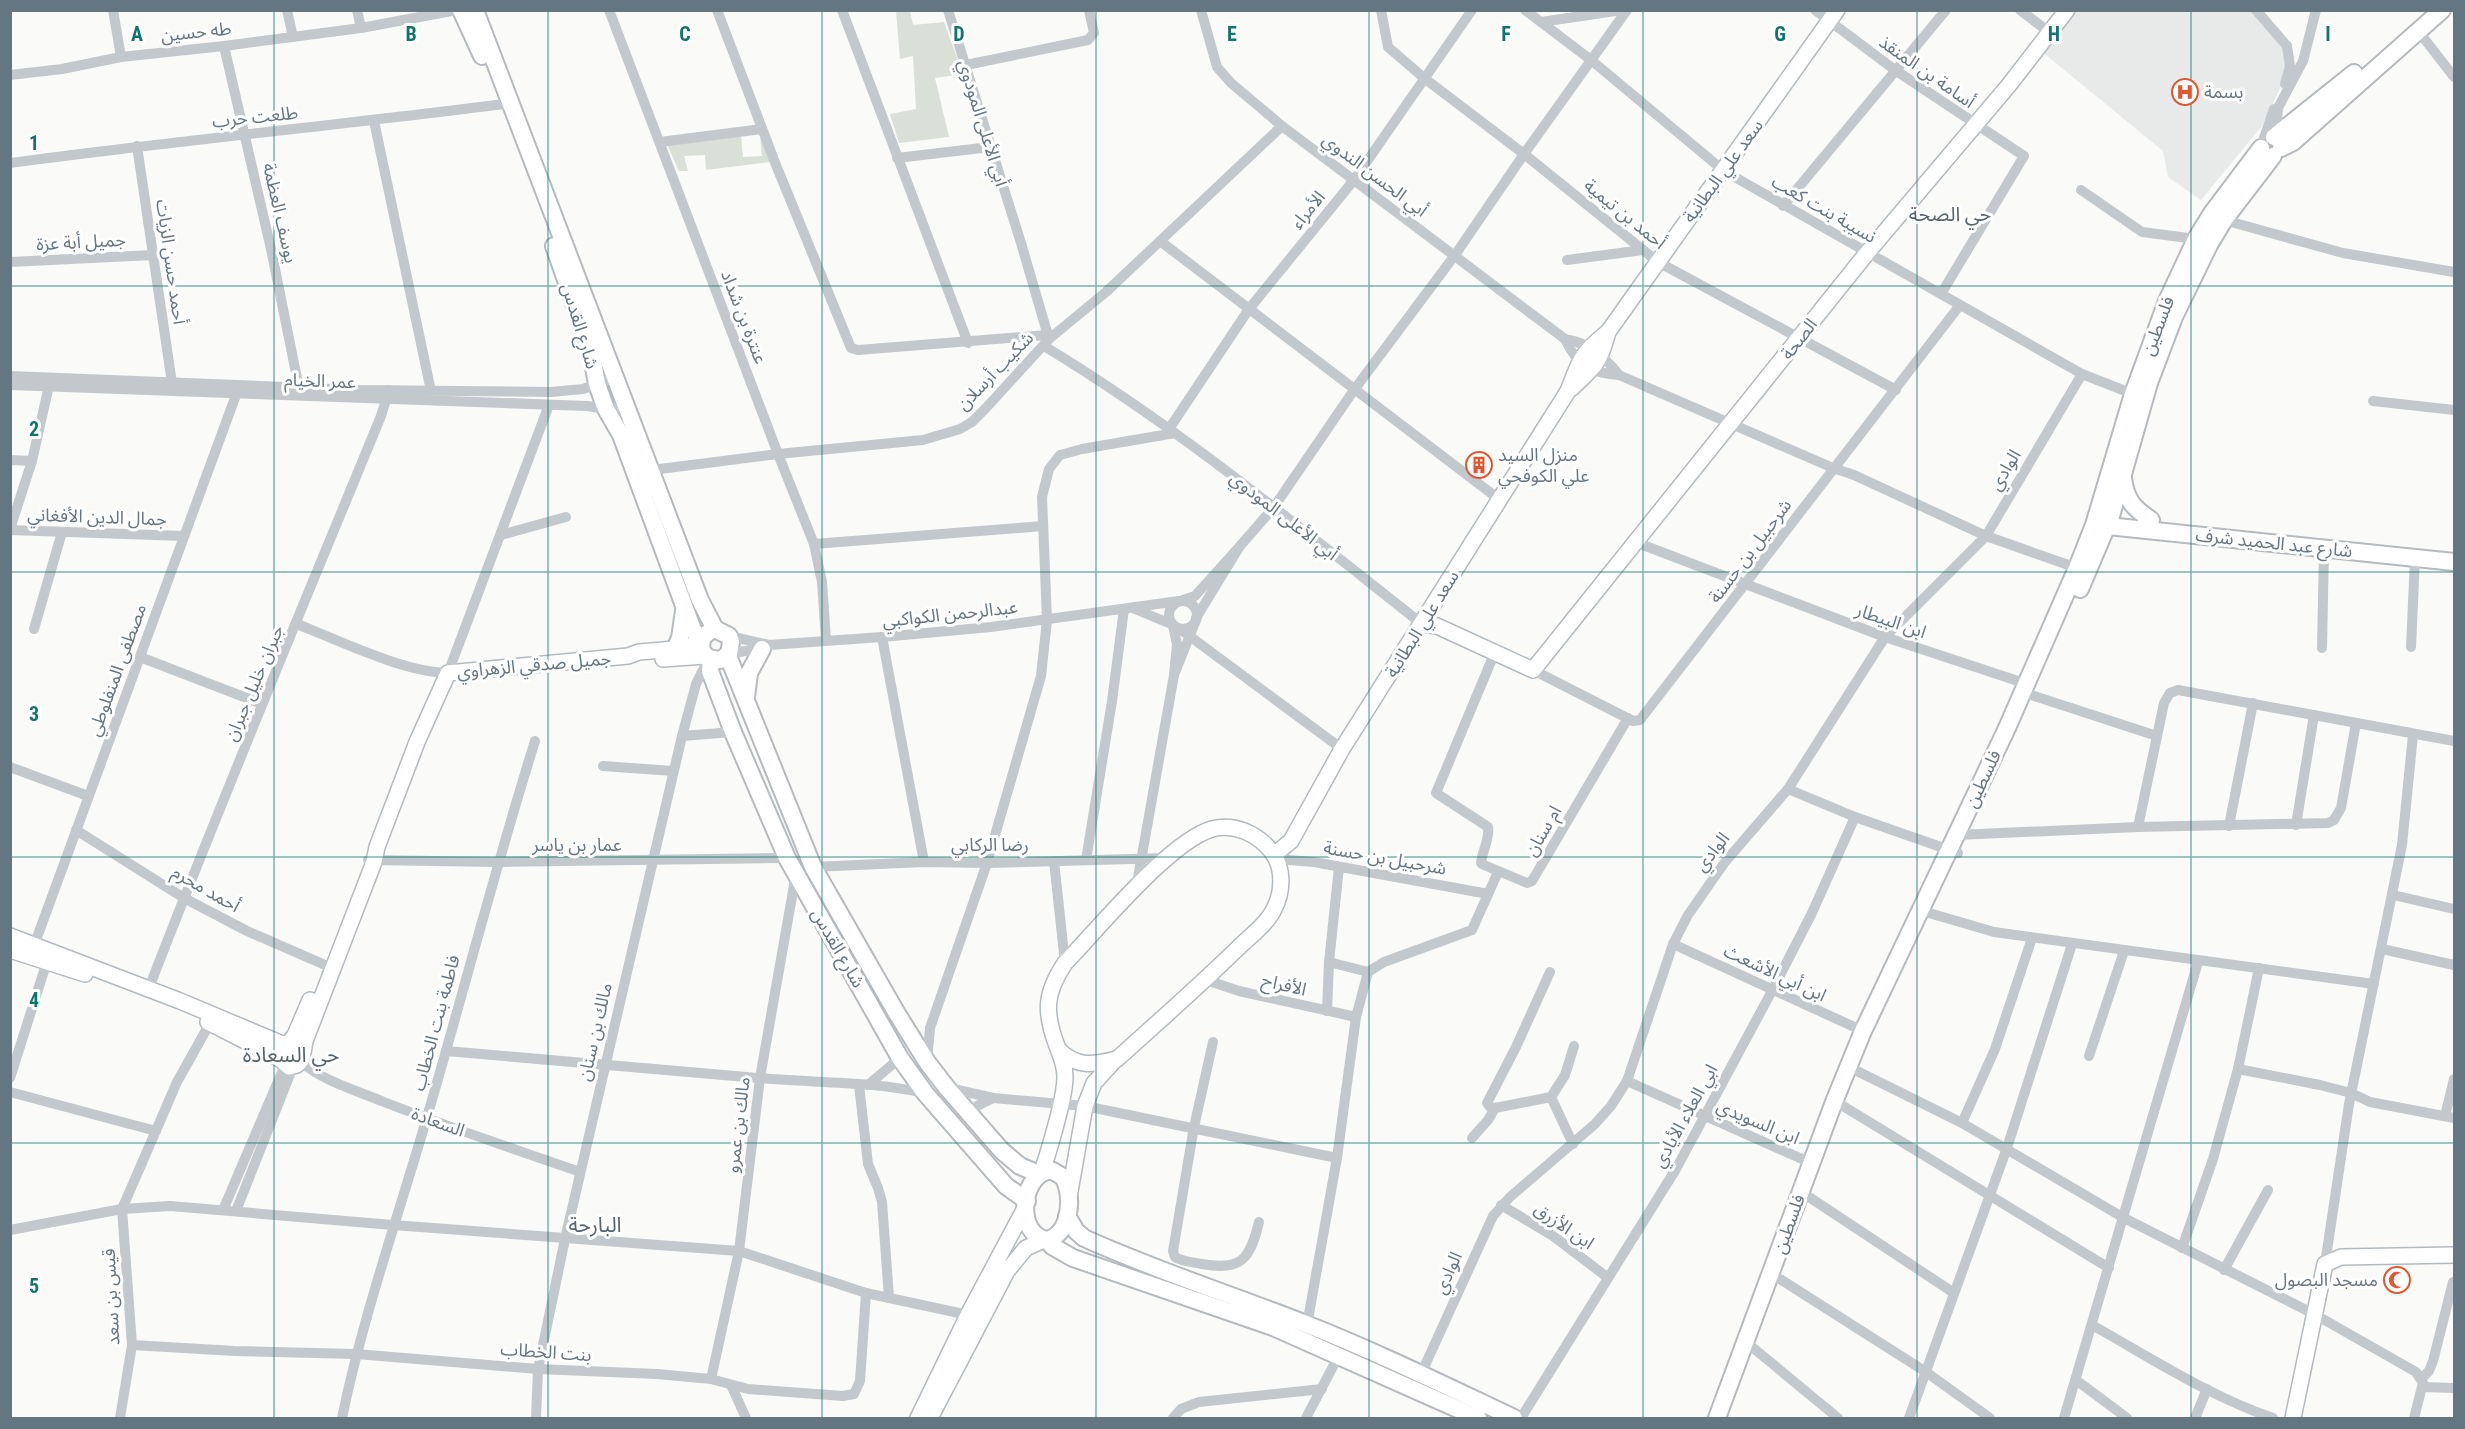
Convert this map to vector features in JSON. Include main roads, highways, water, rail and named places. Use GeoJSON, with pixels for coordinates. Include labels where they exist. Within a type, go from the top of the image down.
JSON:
{"type":"FeatureCollection","features":[{"type":"Feature","properties":{"kind":"main road","name":"شارع القدس"},"geometry":{"type":"LineString","coordinates":[[459,10],[504,104],[591,351],[597,384],[606,409],[621,435],[693,630],[710,646],[710,670],[733,732],[787,858],[900,1058],[925,1093],[1011,1191],[1026,1204]]}},
{"type":"Feature","properties":{"kind":"main road"},"geometry":{"type":"LineString","coordinates":[[475,10],[652,470],[700,600],[710,646],[720,660],[728,655],[813,867],[896,1012],[927,1062],[947,1088],[1013,1161],[1029,1171],[1053,1172],[1063,1177],[1069,1197]]}},
{"type":"Feature","properties":{"kind":"main road","name":"الصحة"},"geometry":{"type":"LineString","coordinates":[[1533,670],[1867,253],[1975,125],[2067,10]]}},
{"type":"Feature","properties":{"kind":"main road","name":"فلسطين"},"geometry":{"type":"LineString","coordinates":[[1717,1419],[1780,1279],[1811,1163],[1863,1031],[1958,843],[2029,690],[2097,552],[2102,520],[2133,394],[2155,330],[2196,239],[2212,213],[2273,143],[2428,10]]}},
{"type":"Feature","properties":{"kind":"main road","name":"فلسطين"},"geometry":{"type":"LineString","coordinates":[[2273,143],[2293,142],[2442,10]]}},
{"type":"Feature","properties":{"kind":"main road","name":"سعد علي البطانية"},"geometry":{"type":"LineString","coordinates":[[1274,857],[1291,841],[1342,749],[1585,365],[1589,347],[1608,332],[1833,16]]}},
{"type":"Feature","properties":{"kind":"main road","name":"فلسطين"},"geometry":{"type":"LineString","coordinates":[[2029,690],[2077,568],[2102,520],[2122,474],[2149,383],[2174,317],[2209,244],[2273,143]]}},
{"type":"Feature","properties":{"kind":"main road","name":"سعد علي البطانية"},"geometry":{"type":"LineString","coordinates":[[1585,365],[1602,356],[1608,332]]}},
{"type":"Feature","properties":{"kind":"main road"},"geometry":{"type":"LineString","coordinates":[[2122,474],[2129,501],[2137,511],[2151,520]]}},
{"type":"Feature","properties":{"kind":"main road","name":"شارع عبد الحميد شرف"},"geometry":{"type":"LineString","coordinates":[[2102,520],[2151,520],[2198,527],[2454,553]]}},
{"type":"Feature","properties":{"kind":"main road","name":"شارع عبد الحميد شرف"},"geometry":{"type":"LineString","coordinates":[[2102,520],[2129,526],[2454,562]]}},
{"type":"Feature","properties":{"kind":"main road"},"geometry":{"type":"LineString","coordinates":[[2097,552],[2109,536],[2129,526]]}},
{"type":"Feature","properties":{"kind":"main road"},"geometry":{"type":"LineString","coordinates":[[675,649],[682,629],[684,608]]}},
{"type":"Feature","properties":{"kind":"main road","name":"أبي الأعلى المودوي"},"geometry":{"type":"LineString","coordinates":[[1422,624],[1437,626],[1533,670]]}},
{"type":"Feature","properties":{"kind":"main road"},"geometry":{"type":"LineString","coordinates":[[628,656],[639,652],[710,646]]}},
{"type":"Feature","properties":{"kind":"main road"},"geometry":{"type":"LineString","coordinates":[[628,656],[640,660],[710,646]]}},
{"type":"Feature","properties":{"kind":"main road"},"geometry":{"type":"LineString","coordinates":[[746,701],[749,673],[765,647]]}},
{"type":"Feature","properties":{"kind":"main road","name":"جميل صدقي الزهراوي"},"geometry":{"type":"LineString","coordinates":[[291,1056],[305,1041],[417,742],[448,674],[628,656]]}},
{"type":"Feature","properties":{"kind":"main road"},"geometry":{"type":"LineString","coordinates":[[918,1419],[975,1317],[1006,1271],[1026,1248],[1059,1235],[1067,1216],[1085,1106],[1094,1083],[1116,1059],[1206,980],[1274,910],[1281,881],[1274,857],[1261,840],[1248,832],[1231,828],[1214,829],[1201,833],[1166,858],[1065,963],[1055,979],[1048,1002],[1049,1018],[1058,1049],[1064,1059],[1065,1081],[1040,1173],[1032,1181],[1026,1204],[975,1317],[930,1419]]}},
{"type":"Feature","properties":{"kind":"main road","name":"فلسطين"},"geometry":{"type":"LineString","coordinates":[[1729,1419],[1751,1345],[1794,1223],[1809,1197],[1857,1071],[1929,913],[1958,843]]}},
{"type":"Feature","properties":{"kind":"main road","name":"جميل صدقي الزهراوي"},"geometry":{"type":"LineString","coordinates":[[291,1056],[295,1035],[373,856]]}},
{"type":"Feature","properties":{"kind":"main road","name":"السعادة"},"geometry":{"type":"LineString","coordinates":[[10,936],[32,950],[291,1056]]}},
{"type":"Feature","properties":{"kind":"main road","name":"السعادة"},"geometry":{"type":"LineString","coordinates":[[10,950],[32,950]]}},
{"type":"Feature","properties":{"kind":"main road","name":"السعادة"},"geometry":{"type":"LineString","coordinates":[[49,957],[149,988],[291,1056]]}},
{"type":"Feature","properties":{"kind":"main road"},"geometry":{"type":"LineString","coordinates":[[1058,1049],[1077,1063],[1102,1063],[1116,1059]]}},
{"type":"Feature","properties":{"kind":"main road"},"geometry":{"type":"LineString","coordinates":[[1026,1204],[1026,1224],[1036,1236],[1073,1258],[1273,1327],[1478,1419]]}},
{"type":"Feature","properties":{"kind":"main road"},"geometry":{"type":"LineString","coordinates":[[1067,1216],[1076,1231],[1084,1238],[1119,1254],[1306,1325],[1420,1374],[1514,1419]]}},
{"type":"Feature","properties":{"kind":"main road"},"geometry":{"type":"LineString","coordinates":[[1110,1270],[1119,1254]]}},
{"type":"Feature","properties":{"kind":"main road"},"geometry":{"type":"LineString","coordinates":[[2293,1419],[2325,1264],[2341,1257],[2454,1255]]}},
{"type":"Feature","properties":{"kind":"place","name":"بسمة"},"geometry":{"type":"Point","coordinates":[2185,92]}},
{"type":"Feature","properties":{"kind":"place","name":"منزل السيد علي الكوفحي"},"geometry":{"type":"Point","coordinates":[1479,465]}},
{"type":"Feature","properties":{"kind":"place","name":"مسجد البصول"},"geometry":{"type":"Point","coordinates":[2397,1280]}},
{"type":"Feature","properties":{"kind":"district","name":"حي الصحة"},"geometry":{"type":"Point","coordinates":[1950,214]}},
{"type":"Feature","properties":{"kind":"district","name":"حي السعادة"},"geometry":{"type":"Point","coordinates":[291,1055]}},
{"type":"Feature","properties":{"kind":"district","name":"البارحة"},"geometry":{"type":"Point","coordinates":[595,1225]}}]}
